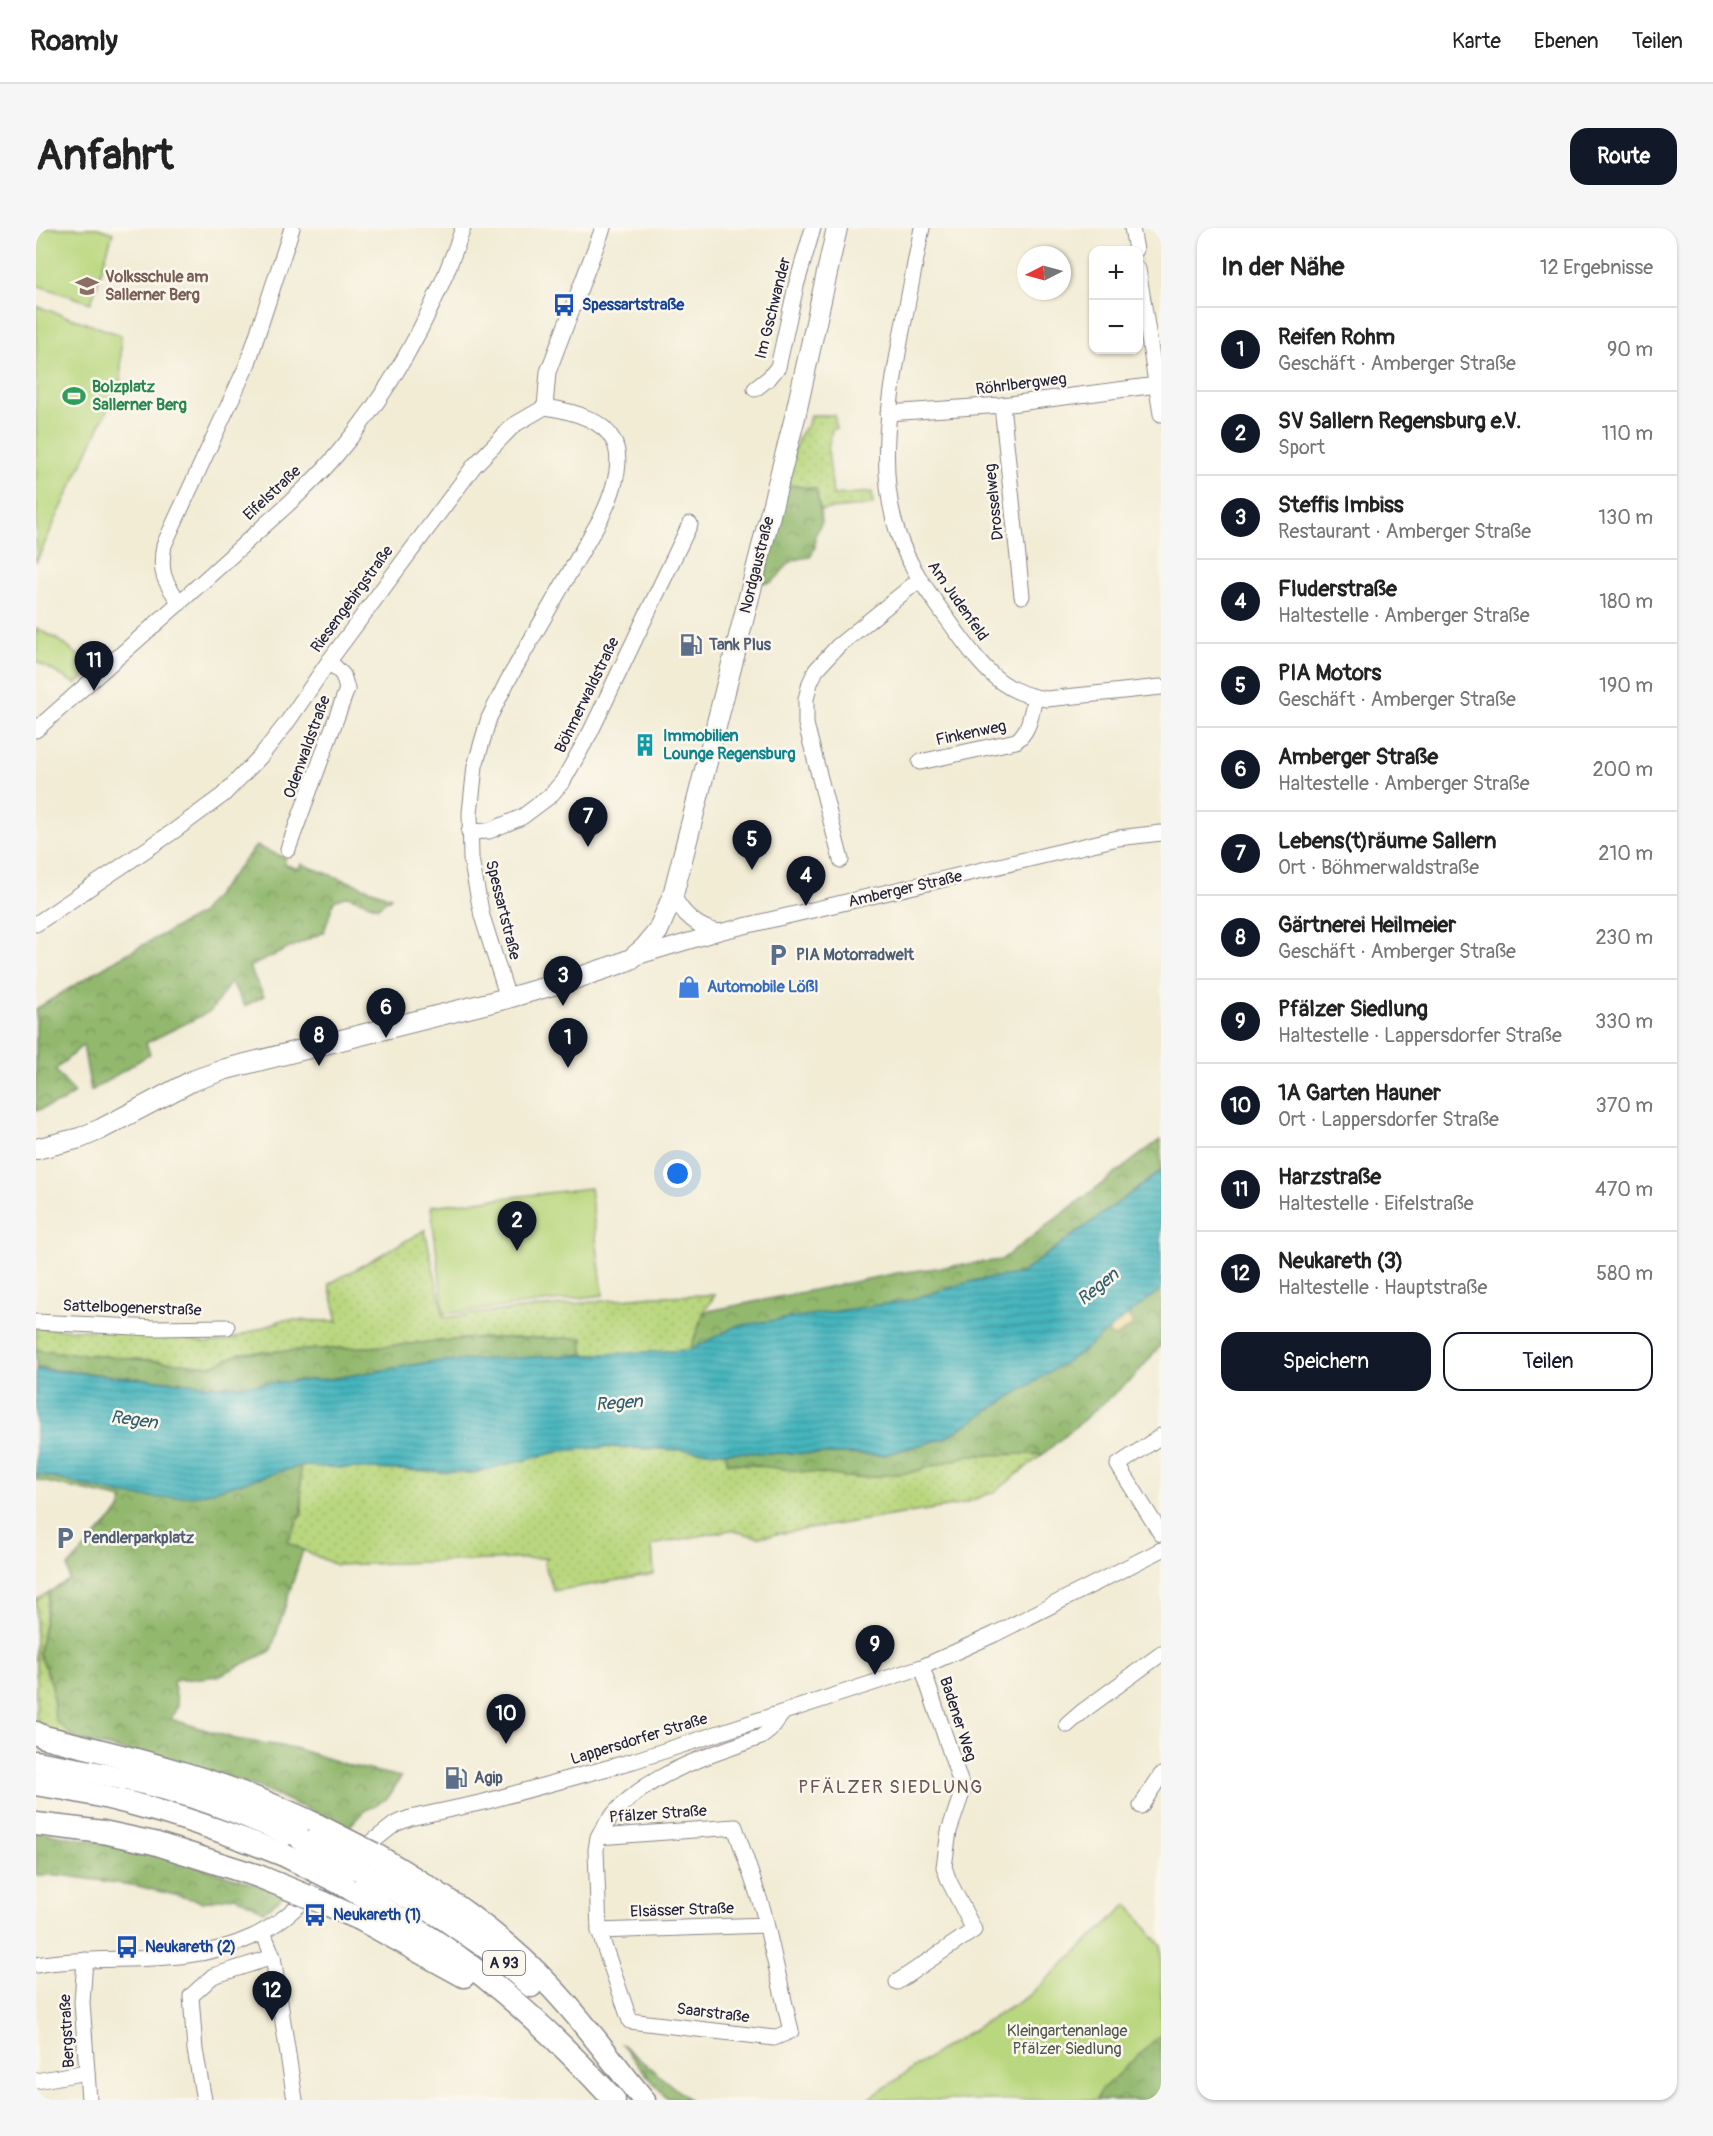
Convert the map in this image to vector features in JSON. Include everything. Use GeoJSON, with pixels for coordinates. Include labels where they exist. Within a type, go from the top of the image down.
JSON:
{"type":"FeatureCollection","features":[{"type":"Feature","properties":{"kind":"highway"},"geometry":{"type":"LineString","coordinates":[[36,1733],[44,1737],[136,1759],[264,1801],[310,1833]]}},
{"type":"Feature","properties":{"kind":"highway","name":"A 93"},"geometry":{"type":"LineString","coordinates":[[36,1762],[107,1774],[161,1787],[248,1817],[310,1833],[359,1869],[443,1918],[491,1951],[545,1999],[628,2081],[644,2100]]}},
{"type":"Feature","properties":{"kind":"highway","name":"A 93"},"geometry":{"type":"LineString","coordinates":[[36,1784],[102,1795],[157,1809],[227,1832],[284,1855],[359,1869],[442,1946],[522,2009],[581,2064],[614,2100]]}},
{"type":"Feature","properties":{"kind":"highway"},"geometry":{"type":"LineString","coordinates":[[36,1824],[103,1832],[154,1843],[258,1876],[324,1903],[391,1936],[522,2009]]}},
{"type":"Feature","properties":{"kind":"main road","name":"Nordgaustraße"},"geometry":{"type":"LineString","coordinates":[[631,959],[658,931],[673,895],[795,417],[837,228]]}},
{"type":"Feature","properties":{"kind":"main road","name":"Amberger Straße"},"geometry":{"type":"LineString","coordinates":[[36,1149],[101,1130],[192,1081],[225,1069],[508,998],[571,980],[631,959]]}},
{"type":"Feature","properties":{"kind":"street"},"geometry":{"type":"LineString","coordinates":[[180,603],[166,583],[161,569],[164,545],[249,363],[292,228]]}},
{"type":"Feature","properties":{"kind":"street","name":"Eifelstraße"},"geometry":{"type":"LineString","coordinates":[[36,730],[180,603],[308,485],[337,454],[367,416],[421,331],[463,228]]}},
{"type":"Feature","properties":{"kind":"street"},"geometry":{"type":"LineString","coordinates":[[545,407],[548,372],[603,228]]}},
{"type":"Feature","properties":{"kind":"street","name":"Im Gschwander"},"geometry":{"type":"LineString","coordinates":[[755,389],[778,367],[796,286],[813,228]]}},
{"type":"Feature","properties":{"kind":"street","name":"Am Judenfeld"},"geometry":{"type":"LineString","coordinates":[[922,228],[888,413],[887,476],[893,519],[901,544],[919,580],[989,673],[1014,690],[1035,698],[1047,699],[1161,687]]}},
{"type":"Feature","properties":{"kind":"street"},"geometry":{"type":"LineString","coordinates":[[1132,228],[1135,246]]}},
{"type":"Feature","properties":{"kind":"street"},"geometry":{"type":"LineString","coordinates":[[1143,300],[1161,414]]}},
{"type":"Feature","properties":{"kind":"street","name":"Röhrlbergweg"},"geometry":{"type":"LineString","coordinates":[[888,413],[1002,405],[1157,385]]}},
{"type":"Feature","properties":{"kind":"street","name":"Drosselweg"},"geometry":{"type":"LineString","coordinates":[[1002,405],[1022,596]]}},
{"type":"Feature","properties":{"kind":"street","name":"Riesengebirgstraße"},"geometry":{"type":"LineString","coordinates":[[36,924],[174,831],[223,795],[273,740],[474,466],[514,425],[545,407]]}},
{"type":"Feature","properties":{"kind":"street","name":"Spessartstraße"},"geometry":{"type":"LineString","coordinates":[[508,998],[482,916],[472,868],[469,832],[471,790],[475,766],[489,718],[507,682],[602,516],[614,492],[619,472],[615,445],[608,433],[597,422],[571,411],[545,407]]}},
{"type":"Feature","properties":{"kind":"street","name":"Böhmerwaldstraße"},"geometry":{"type":"LineString","coordinates":[[469,832],[489,831],[522,817],[550,796],[563,782],[591,731],[690,524]]}},
{"type":"Feature","properties":{"kind":"street"},"geometry":{"type":"LineString","coordinates":[[841,860],[806,724],[806,699],[810,683],[816,670],[838,646],[919,580]]}},
{"type":"Feature","properties":{"kind":"street","name":"Odenwaldstraße"},"geometry":{"type":"LineString","coordinates":[[288,849],[347,689],[343,675],[329,661]]}},
{"type":"Feature","properties":{"kind":"street","name":"Finkenweg"},"geometry":{"type":"LineString","coordinates":[[920,762],[1016,741],[1023,736],[1028,727],[1035,698]]}},
{"type":"Feature","properties":{"kind":"street","name":"Amberger Straße"},"geometry":{"type":"LineString","coordinates":[[631,959],[719,932],[1118,838],[1161,833]]}},
{"type":"Feature","properties":{"kind":"street"},"geometry":{"type":"LineString","coordinates":[[673,895],[687,916],[707,930],[719,932]]}},
{"type":"Feature","properties":{"kind":"street","name":"Sattelbogenerstraße"},"geometry":{"type":"LineString","coordinates":[[36,1322],[163,1329],[227,1328]]}},
{"type":"Feature","properties":{"kind":"street"},"geometry":{"type":"LineString","coordinates":[[1161,1436],[1118,1465],[1161,1534]]}},
{"type":"Feature","properties":{"kind":"street","name":"Lappersdorfer Straße"},"geometry":{"type":"LineString","coordinates":[[36,1965],[85,1960],[173,1958],[215,1950],[252,1938],[291,1912],[377,1836],[395,1824],[410,1818],[484,1802],[633,1761],[922,1667],[995,1634],[1161,1550]]}},
{"type":"Feature","properties":{"kind":"street"},"geometry":{"type":"LineString","coordinates":[[1067,1725],[1161,1654]]}},
{"type":"Feature","properties":{"kind":"street","name":"Badener Weg"},"geometry":{"type":"LineString","coordinates":[[897,1982],[974,1930],[944,1867],[949,1831],[963,1790],[922,1667]]}},
{"type":"Feature","properties":{"kind":"street","name":"Pfälzer Straße"},"geometry":{"type":"LineString","coordinates":[[598,1837],[605,1823],[619,1808],[658,1779],[687,1764],[761,1737],[770,1730],[782,1714]]}},
{"type":"Feature","properties":{"kind":"street"},"geometry":{"type":"LineString","coordinates":[[1141,1806],[1161,1774]]}},
{"type":"Feature","properties":{"kind":"street","name":"Pfälzer Straße"},"geometry":{"type":"LineString","coordinates":[[598,1837],[735,1827],[766,1925],[791,2031]]}},
{"type":"Feature","properties":{"kind":"street"},"geometry":{"type":"LineString","coordinates":[[598,1837],[596,1850],[599,1931]]}},
{"type":"Feature","properties":{"kind":"street","name":"Elsässer Straße"},"geometry":{"type":"LineString","coordinates":[[599,1931],[766,1925]]}},
{"type":"Feature","properties":{"kind":"street","name":"Saarstraße"},"geometry":{"type":"LineString","coordinates":[[599,1931],[630,2021],[774,2038],[791,2031]]}},
{"type":"Feature","properties":{"kind":"street"},"geometry":{"type":"LineString","coordinates":[[263,1932],[273,1957],[294,2100]]}},
{"type":"Feature","properties":{"kind":"street"},"geometry":{"type":"LineString","coordinates":[[204,2100],[195,2050],[192,1996],[213,1976],[273,1957]]}},
{"type":"Feature","properties":{"kind":"street","name":"Bergstraße"},"geometry":{"type":"LineString","coordinates":[[85,1960],[82,2002],[89,2100]]}},
{"type":"Feature","properties":{"kind":"street"},"geometry":{"type":"LineString","coordinates":[[36,2081],[87,2072]]}},
{"type":"Feature","properties":{"kind":"green space"},"geometry":{"type":"Polygon","coordinates":[[[36,228],[98,228],[113,233],[91,303],[36,285],[36,228]]]}},
{"type":"Feature","properties":{"kind":"green space"},"geometry":{"type":"Polygon","coordinates":[[[36,306],[121,335],[121,380],[36,562],[36,306]]]}},
{"type":"Feature","properties":{"kind":"green space"},"geometry":{"type":"Polygon","coordinates":[[[810,415],[835,415],[836,429],[832,429],[828,449],[833,495],[872,492],[873,505],[820,510],[816,489],[788,485],[796,444],[808,425],[810,415]]]}},
{"type":"Feature","properties":{"kind":"green space"},"geometry":{"type":"Polygon","coordinates":[[[788,485],[816,489],[822,522],[815,536],[815,547],[810,557],[792,562],[776,579],[763,583],[788,485]]]}},
{"type":"Feature","properties":{"kind":"green space"},"geometry":{"type":"Polygon","coordinates":[[[36,628],[60,641],[94,668],[76,684],[36,661],[36,628]]]}},
{"type":"Feature","properties":{"kind":"green space"},"geometry":{"type":"Polygon","coordinates":[[[256,846],[286,858],[284,864],[298,869],[301,864],[391,897],[378,907],[348,896],[334,901],[324,932],[249,967],[264,996],[245,1006],[231,982],[211,1011],[146,1043],[150,1054],[91,1091],[83,1045],[55,1070],[74,1093],[64,1101],[36,1111],[36,1009],[112,962],[200,914],[256,846]]]}},
{"type":"Feature","properties":{"kind":"green space"},"geometry":{"type":"Polygon","coordinates":[[[1161,1139],[1161,1171],[1020,1274],[977,1280],[905,1301],[690,1350],[704,1312],[897,1273],[1001,1260],[1161,1139]]]}},
{"type":"Feature","properties":{"kind":"green space"},"geometry":{"type":"Polygon","coordinates":[[[590,1188],[603,1295],[444,1314],[431,1206],[590,1188]]]}},
{"type":"Feature","properties":{"kind":"green space"},"geometry":{"type":"Polygon","coordinates":[[[425,1230],[444,1318],[653,1296],[715,1295],[704,1312],[690,1350],[583,1355],[582,1338],[474,1338],[388,1346],[241,1353],[212,1366],[36,1350],[36,1328],[168,1334],[205,1343],[227,1341],[282,1320],[338,1321],[329,1284],[425,1230]]]}},
{"type":"Feature","properties":{"kind":"green space"},"geometry":{"type":"Polygon","coordinates":[[[1161,1289],[1161,1345],[1134,1377],[1043,1454],[970,1455],[909,1473],[855,1478],[727,1462],[726,1452],[884,1455],[945,1438],[1080,1353],[1161,1289]]]}},
{"type":"Feature","properties":{"kind":"green space"},"geometry":{"type":"Polygon","coordinates":[[[474,1338],[583,1338],[583,1355],[431,1362],[330,1379],[220,1386],[36,1368],[36,1350],[212,1366],[241,1353],[388,1346],[474,1338]]]}},
{"type":"Feature","properties":{"kind":"green space"},"geometry":{"type":"Polygon","coordinates":[[[608,1447],[726,1452],[728,1463],[909,1473],[970,1455],[1043,1454],[996,1491],[959,1505],[758,1537],[730,1530],[652,1545],[654,1574],[554,1591],[544,1563],[547,1558],[336,1565],[287,1543],[302,1512],[300,1466],[472,1473],[561,1451],[608,1447]]]}},
{"type":"Feature","properties":{"kind":"green space"},"geometry":{"type":"Polygon","coordinates":[[[300,1466],[302,1512],[287,1542],[303,1550],[271,1651],[218,1676],[173,1681],[178,1705],[171,1719],[235,1739],[294,1748],[351,1766],[401,1777],[388,1798],[364,1811],[348,1828],[263,1789],[203,1769],[77,1740],[55,1720],[52,1685],[39,1653],[49,1592],[69,1580],[68,1567],[120,1510],[123,1499],[36,1480],[36,1474],[124,1495],[199,1495],[300,1466]]]}},
{"type":"Feature","properties":{"kind":"green space"},"geometry":{"type":"Polygon","coordinates":[[[49,1592],[39,1653],[52,1685],[55,1720],[77,1740],[36,1727],[36,1600],[49,1592]]]}},
{"type":"Feature","properties":{"kind":"green space"},"geometry":{"type":"Polygon","coordinates":[[[36,1831],[144,1850],[284,1893],[279,1900],[264,1911],[235,1896],[203,1902],[138,1886],[60,1875],[36,1875],[36,1831]]]}},
{"type":"Feature","properties":{"kind":"green space","name":"Kleingartenanlage Pfälzer Siedlung"},"geometry":{"type":"Polygon","coordinates":[[[1128,1904],[1161,1946],[1161,2034],[1100,2091],[1097,2100],[867,2100],[940,2050],[1029,1996],[1128,1904]]]}},
{"type":"Feature","properties":{"kind":"green space"},"geometry":{"type":"Polygon","coordinates":[[[1161,2034],[1161,2100],[1097,2100],[1100,2091],[1161,2034]]]}},
{"type":"Feature","properties":{"kind":"green space"},"geometry":{"type":"Polygon","coordinates":[[[621,2044],[689,2100],[668,2100],[621,2044]]]}},
{"type":"Feature","properties":{"kind":"sand"},"geometry":{"type":"Polygon","coordinates":[[[1128,1315],[1134,1324],[1117,1336],[1109,1334],[1108,1326],[1128,1315]]]}},
{"type":"Feature","properties":{"kind":"water","name":"Regen"},"geometry":{"type":"Polygon","coordinates":[[[1161,1171],[1161,1289],[1080,1353],[945,1438],[884,1455],[608,1447],[561,1451],[472,1473],[300,1466],[199,1495],[161,1498],[124,1495],[36,1474],[36,1369],[220,1386],[330,1379],[431,1362],[690,1350],[736,1326],[905,1301],[977,1280],[1020,1274],[1161,1171]]]}},
{"type":"Feature","properties":{"kind":"place","name":"Volksschule am Sallerner Berg"},"geometry":{"type":"Point","coordinates":[87,286]}},
{"type":"Feature","properties":{"kind":"place","name":"Spessartstraße"},"geometry":{"type":"Point","coordinates":[564,305]}},
{"type":"Feature","properties":{"kind":"place","name":"Bolzplatz Sallerner Berg"},"geometry":{"type":"Point","coordinates":[74,396]}},
{"type":"Feature","properties":{"kind":"place","name":"Tank Plus"},"geometry":{"type":"Point","coordinates":[691,645]}},
{"type":"Feature","properties":{"kind":"place","name":"Harzstraße"},"geometry":{"type":"Point","coordinates":[94,691]}},
{"type":"Feature","properties":{"kind":"place","name":"Immobilien Lounge Regensburg"},"geometry":{"type":"Point","coordinates":[645,745]}},
{"type":"Feature","properties":{"kind":"place","name":"Lebens(t)räume Sallern"},"geometry":{"type":"Point","coordinates":[588,847]}},
{"type":"Feature","properties":{"kind":"place","name":"PIA Motors"},"geometry":{"type":"Point","coordinates":[752,870]}},
{"type":"Feature","properties":{"kind":"place","name":"Fluderstraße"},"geometry":{"type":"Point","coordinates":[806,906]}},
{"type":"Feature","properties":{"kind":"place","name":"PIA Motorradwelt"},"geometry":{"type":"Point","coordinates":[778,955]}},
{"type":"Feature","properties":{"kind":"place","name":"Automobile Lößl"},"geometry":{"type":"Point","coordinates":[689,987]}},
{"type":"Feature","properties":{"kind":"place","name":"Steffis Imbiss"},"geometry":{"type":"Point","coordinates":[563,1006]}},
{"type":"Feature","properties":{"kind":"place","name":"Amberger Straße"},"geometry":{"type":"Point","coordinates":[386,1038]}},
{"type":"Feature","properties":{"kind":"place","name":"Gärtnerei Heilmeier"},"geometry":{"type":"Point","coordinates":[319,1066]}},
{"type":"Feature","properties":{"kind":"place","name":"Reifen Rohm"},"geometry":{"type":"Point","coordinates":[568,1068]}},
{"type":"Feature","properties":{"kind":"place","name":"SV Sallern Regensburg e.V."},"geometry":{"type":"Point","coordinates":[517,1251]}},
{"type":"Feature","properties":{"kind":"place","name":"Pendlerparkplatz"},"geometry":{"type":"Point","coordinates":[65,1538]}},
{"type":"Feature","properties":{"kind":"place","name":"Pfälzer Siedlung"},"geometry":{"type":"Point","coordinates":[875,1675]}},
{"type":"Feature","properties":{"kind":"place","name":"1A Garten Hauner"},"geometry":{"type":"Point","coordinates":[506,1744]}},
{"type":"Feature","properties":{"kind":"place","name":"Agip"},"geometry":{"type":"Point","coordinates":[456,1778]}},
{"type":"Feature","properties":{"kind":"place","name":"Neukareth (1)"},"geometry":{"type":"Point","coordinates":[315,1915]}},
{"type":"Feature","properties":{"kind":"place","name":"Neukareth (2)"},"geometry":{"type":"Point","coordinates":[127,1947]}},
{"type":"Feature","properties":{"kind":"place","name":"Neukareth (3)"},"geometry":{"type":"Point","coordinates":[272,2021]}},
{"type":"Feature","properties":{"kind":"district","name":"PFÄLZER SIEDLUNG"},"geometry":{"type":"Point","coordinates":[891,1787]}}]}
